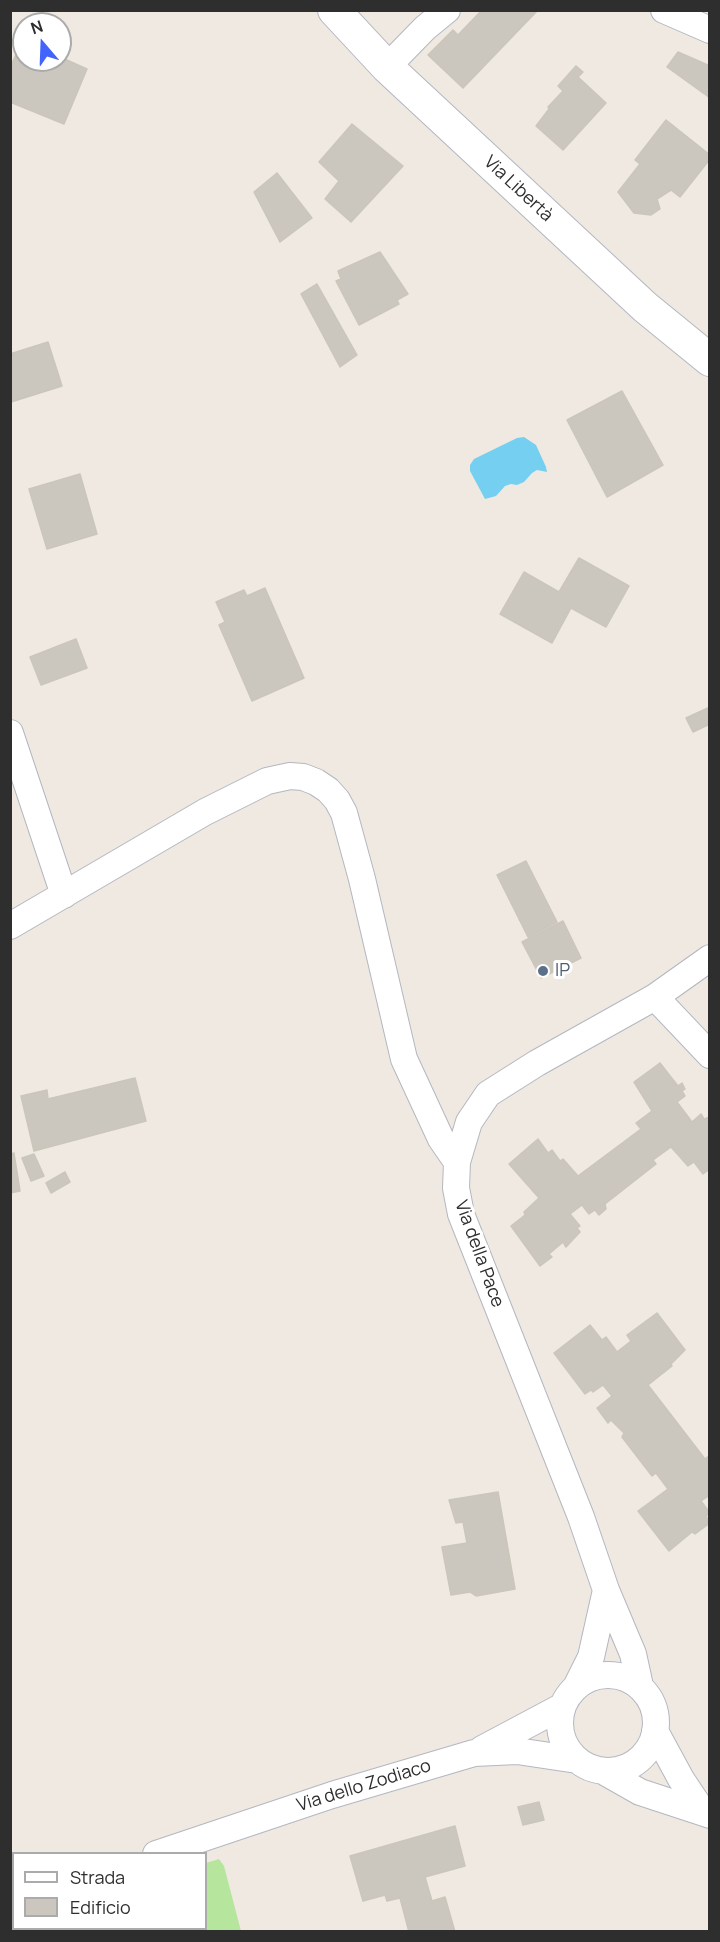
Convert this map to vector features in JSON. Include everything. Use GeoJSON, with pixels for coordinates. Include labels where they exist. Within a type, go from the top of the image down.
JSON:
{"type":"FeatureCollection","features":[{"type":"Feature","properties":{"kind":"street","name":"Via Libertà"},"geometry":{"type":"LineString","coordinates":[[334,10],[387,67],[645,307],[710,360]]}},
{"type":"Feature","properties":{"kind":"street"},"geometry":{"type":"LineString","coordinates":[[387,67],[447,10]]}},
{"type":"Feature","properties":{"kind":"street"},"geometry":{"type":"LineString","coordinates":[[664,10],[710,30]]}},
{"type":"Feature","properties":{"kind":"street"},"geometry":{"type":"LineString","coordinates":[[10,733],[64,895]]}},
{"type":"Feature","properties":{"kind":"street"},"geometry":{"type":"LineString","coordinates":[[10,926],[205,812],[267,781],[279,777],[303,777],[316,782],[328,790],[344,813],[362,879],[404,1059],[441,1139],[457,1162]]}},
{"type":"Feature","properties":{"kind":"street","name":"Via della Pace"},"geometry":{"type":"LineString","coordinates":[[706,1814],[681,1779],[655,1731],[656,1715],[650,1699],[640,1686],[633,1654],[606,1590],[581,1517],[461,1214],[456,1188],[457,1162],[469,1122],[488,1094],[537,1063],[655,997],[710,958]]}},
{"type":"Feature","properties":{"kind":"street"},"geometry":{"type":"LineString","coordinates":[[655,997],[710,1055]]}},
{"type":"Feature","properties":{"kind":"street"},"geometry":{"type":"LineString","coordinates":[[606,1590],[591,1657],[577,1685],[561,1707],[559,1721],[561,1736],[567,1749],[577,1760],[589,1767],[603,1771],[640,1792],[706,1814]]}},
{"type":"Feature","properties":{"kind":"street"},"geometry":{"type":"LineString","coordinates":[[577,1685],[588,1678],[608,1674],[628,1679],[640,1686]]}},
{"type":"Feature","properties":{"kind":"street"},"geometry":{"type":"LineString","coordinates":[[474,1753],[561,1707]]}},
{"type":"Feature","properties":{"kind":"street"},"geometry":{"type":"LineString","coordinates":[[603,1771],[631,1766],[651,1745],[655,1731]]}},
{"type":"Feature","properties":{"kind":"street","name":"Via dello Zodiaco"},"geometry":{"type":"LineString","coordinates":[[162,1852],[332,1795],[474,1753],[517,1751],[577,1760]]}},
{"type":"Feature","properties":{"kind":"green space"},"geometry":{"type":"Polygon","coordinates":[[[219,1859],[224,1866],[241,1931],[80,1931],[207,1930],[207,1863],[219,1859]]]}},
{"type":"Feature","properties":{"kind":"water"},"geometry":{"type":"Polygon","coordinates":[[[524,437],[536,445],[547,472],[537,470],[524,482],[505,486],[496,496],[485,499],[470,471],[470,465],[474,459],[517,438],[524,437]]]}},
{"type":"Feature","properties":{"kind":"building"},"geometry":{"type":"Polygon","coordinates":[[[482,10],[538,10],[463,88],[428,55],[453,30],[458,35],[482,10]]]}},
{"type":"Feature","properties":{"kind":"building"},"geometry":{"type":"Polygon","coordinates":[[[678,52],[710,66],[710,98],[667,67],[678,52]]]}},
{"type":"Feature","properties":{"kind":"building"},"geometry":{"type":"Polygon","coordinates":[[[72,62],[87,69],[64,124],[10,102],[12,64],[12,72],[72,72],[72,62]]]}},
{"type":"Feature","properties":{"kind":"building"},"geometry":{"type":"Polygon","coordinates":[[[576,66],[583,72],[578,77],[606,103],[563,150],[536,126],[549,109],[548,107],[563,91],[558,86],[576,66]]]}},
{"type":"Feature","properties":{"kind":"building"},"geometry":{"type":"Polygon","coordinates":[[[666,120],[710,155],[710,159],[680,197],[671,190],[657,199],[660,209],[651,215],[634,213],[618,192],[640,164],[635,160],[666,120]]]}},
{"type":"Feature","properties":{"kind":"building"},"geometry":{"type":"Polygon","coordinates":[[[352,124],[403,166],[351,222],[325,199],[339,181],[319,162],[352,124]]]}},
{"type":"Feature","properties":{"kind":"building"},"geometry":{"type":"Polygon","coordinates":[[[277,173],[312,218],[280,242],[254,192],[277,173]]]}},
{"type":"Feature","properties":{"kind":"building"},"geometry":{"type":"Polygon","coordinates":[[[380,252],[408,294],[397,300],[399,304],[359,325],[336,281],[341,279],[338,271],[380,252]]]}},
{"type":"Feature","properties":{"kind":"building"},"geometry":{"type":"Polygon","coordinates":[[[317,284],[357,355],[340,367],[301,294],[317,284]]]}},
{"type":"Feature","properties":{"kind":"building"},"geometry":{"type":"Polygon","coordinates":[[[48,342],[62,386],[11,402],[10,354],[48,342]]]}},
{"type":"Feature","properties":{"kind":"building"},"geometry":{"type":"Polygon","coordinates":[[[622,391],[663,465],[607,497],[567,420],[622,391]]]}},
{"type":"Feature","properties":{"kind":"building"},"geometry":{"type":"Polygon","coordinates":[[[80,474],[97,534],[47,549],[29,489],[80,474]]]}},
{"type":"Feature","properties":{"kind":"building"},"geometry":{"type":"Polygon","coordinates":[[[579,558],[629,586],[606,627],[571,608],[552,643],[500,614],[524,572],[559,592],[579,558]]]}},
{"type":"Feature","properties":{"kind":"building"},"geometry":{"type":"Polygon","coordinates":[[[265,588],[304,678],[252,701],[219,625],[225,622],[216,602],[244,590],[247,596],[265,588]]]}},
{"type":"Feature","properties":{"kind":"building"},"geometry":{"type":"Polygon","coordinates":[[[76,639],[87,668],[41,685],[30,657],[76,639]]]}},
{"type":"Feature","properties":{"kind":"building"},"geometry":{"type":"Polygon","coordinates":[[[710,707],[710,724],[693,732],[686,718],[710,707]]]}},
{"type":"Feature","properties":{"kind":"building"},"geometry":{"type":"Polygon","coordinates":[[[526,861],[557,922],[528,937],[497,875],[526,861]]]}},
{"type":"Feature","properties":{"kind":"building"},"geometry":{"type":"Polygon","coordinates":[[[563,921],[581,958],[541,978],[522,942],[563,921]]]}},
{"type":"Feature","properties":{"kind":"building"},"geometry":{"type":"Polygon","coordinates":[[[660,1063],[678,1086],[682,1083],[685,1096],[677,1102],[692,1122],[701,1114],[704,1119],[710,1117],[710,1169],[703,1174],[694,1162],[688,1166],[671,1147],[653,1160],[656,1164],[605,1204],[606,1209],[599,1215],[595,1210],[589,1214],[582,1205],[570,1214],[580,1226],[577,1228],[580,1232],[566,1247],[563,1242],[549,1254],[552,1257],[540,1266],[511,1226],[525,1215],[524,1212],[539,1198],[509,1164],[538,1139],[548,1153],[552,1150],[560,1161],[563,1159],[578,1176],[641,1129],[636,1123],[652,1111],[634,1082],[660,1063]]]}},
{"type":"Feature","properties":{"kind":"building"},"geometry":{"type":"Polygon","coordinates":[[[135,1078],[146,1121],[34,1151],[21,1096],[47,1090],[48,1099],[135,1078]]]}},
{"type":"Feature","properties":{"kind":"building"},"geometry":{"type":"Polygon","coordinates":[[[14,1153],[20,1191],[10,1193],[10,1154],[14,1153]]]}},
{"type":"Feature","properties":{"kind":"building"},"geometry":{"type":"Polygon","coordinates":[[[34,1154],[44,1176],[31,1181],[22,1158],[34,1154]]]}},
{"type":"Feature","properties":{"kind":"building"},"geometry":{"type":"Polygon","coordinates":[[[65,1172],[70,1182],[51,1193],[46,1183],[65,1172]]]}},
{"type":"Feature","properties":{"kind":"building"},"geometry":{"type":"Polygon","coordinates":[[[657,1313],[685,1350],[671,1364],[672,1366],[648,1385],[705,1459],[710,1455],[710,1495],[701,1501],[710,1513],[706,1516],[710,1523],[695,1534],[692,1532],[669,1551],[638,1511],[668,1489],[656,1473],[652,1476],[622,1437],[624,1433],[611,1420],[608,1423],[597,1408],[612,1396],[603,1385],[585,1394],[554,1353],[590,1325],[602,1340],[606,1337],[617,1352],[631,1341],[627,1335],[657,1313]]]}},
{"type":"Feature","properties":{"kind":"building"},"geometry":{"type":"Polygon","coordinates":[[[498,1492],[515,1589],[476,1596],[470,1592],[451,1595],[442,1547],[467,1543],[463,1522],[456,1523],[449,1500],[498,1492]]]}},
{"type":"Feature","properties":{"kind":"building"},"geometry":{"type":"Polygon","coordinates":[[[539,1802],[544,1820],[523,1825],[518,1807],[539,1802]]]}},
{"type":"Feature","properties":{"kind":"building"},"geometry":{"type":"Polygon","coordinates":[[[455,1826],[465,1866],[425,1877],[432,1901],[445,1897],[455,1932],[409,1932],[400,1898],[387,1901],[385,1895],[363,1901],[350,1856],[455,1826]]]}},
{"type":"Feature","properties":{"kind":"place","name":"IP"},"geometry":{"type":"Point","coordinates":[543,971]}}]}
